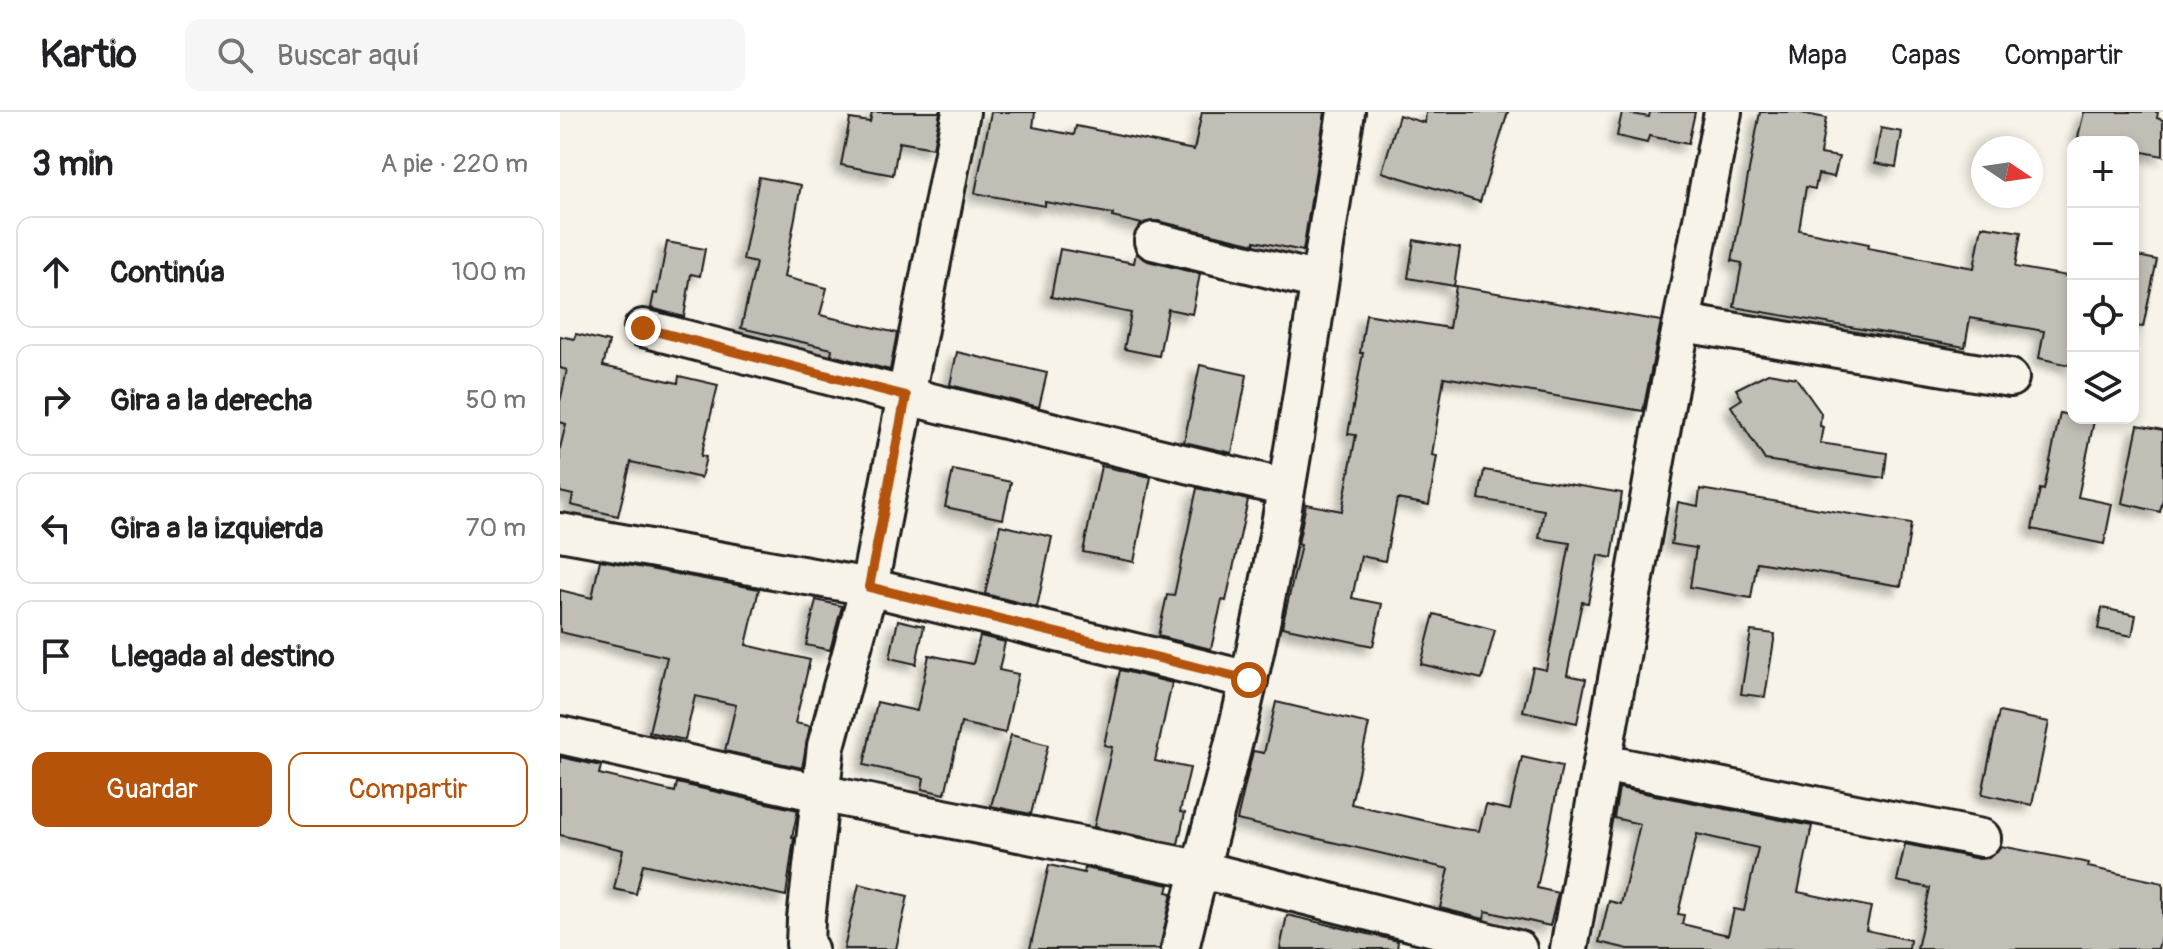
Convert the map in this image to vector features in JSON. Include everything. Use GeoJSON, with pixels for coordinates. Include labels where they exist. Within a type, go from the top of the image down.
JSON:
{"type":"FeatureCollection","features":[{"type":"Feature","properties":{"kind":"street"},"geometry":{"type":"LineString","coordinates":[[805,947],[826,746],[869,587],[961,112]]}},
{"type":"Feature","properties":{"kind":"street"},"geometry":{"type":"LineString","coordinates":[[1180,949],[1198,869],[1249,680],[1286,488],[1346,112]]}},
{"type":"Feature","properties":{"kind":"street"},"geometry":{"type":"LineString","coordinates":[[1569,949],[1666,404],[1723,112]]}},
{"type":"Feature","properties":{"kind":"street"},"geometry":{"type":"LineString","coordinates":[[1153,241],[1319,281]]}},
{"type":"Feature","properties":{"kind":"street"},"geometry":{"type":"LineString","coordinates":[[1683,323],[2010,378]]}},
{"type":"Feature","properties":{"kind":"street"},"geometry":{"type":"LineString","coordinates":[[643,328],[906,396],[1286,488]]}},
{"type":"Feature","properties":{"kind":"street"},"geometry":{"type":"LineString","coordinates":[[560,532],[869,587],[1249,680]]}},
{"type":"Feature","properties":{"kind":"street"},"geometry":{"type":"LineString","coordinates":[[560,735],[819,793],[1198,869],[1518,949]]}},
{"type":"Feature","properties":{"kind":"street"},"geometry":{"type":"LineString","coordinates":[[1602,763],[1982,838]]}},
{"type":"Feature","properties":{"kind":"building"},"geometry":{"type":"Polygon","coordinates":[[[872,112],[940,112],[933,148],[899,142],[893,175],[841,165],[850,119],[870,122],[872,112]]]}},
{"type":"Feature","properties":{"kind":"building"},"geometry":{"type":"Polygon","coordinates":[[[991,112],[1035,112],[1033,127],[1074,135],[1076,126],[1194,150],[1202,112],[1325,112],[1303,251],[1255,241],[1255,244],[1158,221],[1142,224],[1112,217],[1113,214],[975,193],[991,112]]]}},
{"type":"Feature","properties":{"kind":"building"},"geometry":{"type":"Polygon","coordinates":[[[1426,112],[1508,112],[1480,202],[1382,172],[1399,115],[1425,123],[1426,112]]]}},
{"type":"Feature","properties":{"kind":"building"},"geometry":{"type":"Polygon","coordinates":[[[1622,112],[1649,117],[1650,112],[1695,112],[1688,144],[1649,136],[1647,143],[1617,136],[1622,112]]]}},
{"type":"Feature","properties":{"kind":"building"},"geometry":{"type":"Polygon","coordinates":[[[1760,112],[1796,112],[1826,118],[1820,154],[1839,157],[1834,177],[1818,174],[1815,189],[1806,187],[1799,230],[1869,244],[1868,248],[1974,268],[1982,226],[2021,232],[2015,267],[2067,276],[2067,365],[2039,358],[2044,331],[1970,318],[1965,347],[1734,307],[1742,263],[1732,261],[1760,112]]]}},
{"type":"Feature","properties":{"kind":"building"},"geometry":{"type":"Polygon","coordinates":[[[2084,112],[2158,112],[2157,118],[2163,120],[2163,156],[2139,151],[2139,136],[2078,136],[2084,112]]]}},
{"type":"Feature","properties":{"kind":"building"},"geometry":{"type":"Polygon","coordinates":[[[1881,128],[1902,132],[1896,167],[1875,163],[1881,128]]]}},
{"type":"Feature","properties":{"kind":"building"},"geometry":{"type":"Polygon","coordinates":[[[759,177],[801,185],[784,277],[827,288],[820,315],[897,333],[890,370],[831,355],[832,349],[741,328],[756,263],[743,260],[759,177]]]}},
{"type":"Feature","properties":{"kind":"building"},"geometry":{"type":"Polygon","coordinates":[[[1414,240],[1460,248],[1454,286],[1408,278],[1414,240]]]}},
{"type":"Feature","properties":{"kind":"building"},"geometry":{"type":"Polygon","coordinates":[[[667,242],[705,249],[700,276],[691,274],[684,317],[651,308],[654,293],[657,294],[667,242]]]}},
{"type":"Feature","properties":{"kind":"building"},"geometry":{"type":"Polygon","coordinates":[[[1060,249],[1134,263],[1136,253],[1148,261],[1200,274],[1192,314],[1168,309],[1159,356],[1124,349],[1131,313],[1051,297],[1060,249]]]}},
{"type":"Feature","properties":{"kind":"building"},"geometry":{"type":"Polygon","coordinates":[[[2139,256],[2157,260],[2143,327],[2139,327],[2139,256]]]}},
{"type":"Feature","properties":{"kind":"building"},"geometry":{"type":"Polygon","coordinates":[[[1456,286],[1661,321],[1643,411],[1444,377],[1432,455],[1437,456],[1429,505],[1397,499],[1385,561],[1361,556],[1352,598],[1382,604],[1373,646],[1282,627],[1301,545],[1298,544],[1306,504],[1342,511],[1356,435],[1348,434],[1363,353],[1360,353],[1366,314],[1449,328],[1456,286]]]}},
{"type":"Feature","properties":{"kind":"building"},"geometry":{"type":"Polygon","coordinates":[[[576,334],[609,342],[603,366],[678,383],[679,376],[718,385],[701,456],[706,457],[701,478],[631,462],[618,516],[571,505],[573,495],[560,492],[560,448],[566,424],[560,422],[560,402],[567,370],[560,368],[560,336],[574,339],[576,334]]]}},
{"type":"Feature","properties":{"kind":"building"},"geometry":{"type":"Polygon","coordinates":[[[957,352],[1047,373],[1039,407],[950,385],[957,352]]]}},
{"type":"Feature","properties":{"kind":"building"},"geometry":{"type":"Polygon","coordinates":[[[1200,365],[1247,375],[1232,453],[1184,442],[1200,365]]]}},
{"type":"Feature","properties":{"kind":"building"},"geometry":{"type":"Polygon","coordinates":[[[1768,373],[1796,378],[1821,413],[1820,426],[1823,427],[1820,443],[1887,453],[1884,478],[1765,460],[1731,406],[1742,399],[1736,389],[1768,373]]]}},
{"type":"Feature","properties":{"kind":"building"},"geometry":{"type":"Polygon","coordinates":[[[2060,413],[2067,415],[2067,424],[2093,424],[2078,497],[2112,504],[2104,544],[2032,529],[2040,489],[2044,490],[2060,413]]]}},
{"type":"Feature","properties":{"kind":"building"},"geometry":{"type":"Polygon","coordinates":[[[2138,425],[2163,430],[2163,499],[2160,512],[2122,503],[2138,425]]]}},
{"type":"Feature","properties":{"kind":"building"},"geometry":{"type":"Polygon","coordinates":[[[1101,466],[1151,477],[1134,562],[1083,552],[1101,466]]]}},
{"type":"Feature","properties":{"kind":"building"},"geometry":{"type":"Polygon","coordinates":[[[953,470],[1011,482],[1003,519],[945,507],[953,470]]]}},
{"type":"Feature","properties":{"kind":"building"},"geometry":{"type":"Polygon","coordinates":[[[1484,470],[1622,493],[1612,558],[1598,555],[1588,603],[1582,602],[1567,675],[1586,679],[1577,723],[1523,711],[1533,667],[1546,670],[1570,543],[1539,538],[1544,510],[1479,499],[1484,470]]]}},
{"type":"Feature","properties":{"kind":"building"},"geometry":{"type":"Polygon","coordinates":[[[1197,488],[1248,500],[1226,601],[1222,600],[1211,649],[1158,636],[1167,595],[1174,596],[1197,488]]]}},
{"type":"Feature","properties":{"kind":"building"},"geometry":{"type":"Polygon","coordinates":[[[1700,489],[1911,524],[1901,586],[1757,562],[1751,598],[1690,587],[1696,548],[1671,544],[1678,502],[1698,506],[1700,489]]]}},
{"type":"Feature","properties":{"kind":"building"},"geometry":{"type":"Polygon","coordinates":[[[1000,525],[1052,537],[1037,607],[985,594],[1000,525]]]}},
{"type":"Feature","properties":{"kind":"building"},"geometry":{"type":"Polygon","coordinates":[[[600,560],[759,589],[746,645],[810,660],[795,723],[810,726],[802,768],[725,751],[736,705],[695,696],[685,740],[649,732],[667,657],[560,632],[560,590],[592,598],[600,560]]]}},
{"type":"Feature","properties":{"kind":"building"},"geometry":{"type":"Polygon","coordinates":[[[816,600],[842,606],[830,650],[806,645],[816,600]]]}},
{"type":"Feature","properties":{"kind":"building"},"geometry":{"type":"Polygon","coordinates":[[[2102,608],[2136,615],[2132,636],[2098,629],[2102,608]]]}},
{"type":"Feature","properties":{"kind":"building"},"geometry":{"type":"Polygon","coordinates":[[[1434,614],[1495,630],[1482,679],[1421,664],[1434,614]]]}},
{"type":"Feature","properties":{"kind":"building"},"geometry":{"type":"Polygon","coordinates":[[[898,620],[924,626],[916,664],[890,658],[898,620]]]}},
{"type":"Feature","properties":{"kind":"building"},"geometry":{"type":"Polygon","coordinates":[[[1751,631],[1775,634],[1765,697],[1741,694],[1751,631]]]}},
{"type":"Feature","properties":{"kind":"building"},"geometry":{"type":"Polygon","coordinates":[[[980,636],[1005,642],[999,670],[1018,674],[1005,733],[961,723],[945,794],[922,789],[924,778],[864,765],[877,702],[917,711],[929,655],[973,664],[980,636]]]}},
{"type":"Feature","properties":{"kind":"building"},"geometry":{"type":"Polygon","coordinates":[[[1120,670],[1172,683],[1155,761],[1190,768],[1180,812],[1185,813],[1178,844],[1094,827],[1112,747],[1104,745],[1120,670]]]}},
{"type":"Feature","properties":{"kind":"building"},"geometry":{"type":"Polygon","coordinates":[[[1276,702],[1369,724],[1351,804],[1457,828],[1479,831],[1486,805],[1510,810],[1522,757],[1562,766],[1537,888],[1558,893],[1550,926],[1486,911],[1484,919],[1440,908],[1449,869],[1237,820],[1253,751],[1264,753],[1276,702]]]}},
{"type":"Feature","properties":{"kind":"building"},"geometry":{"type":"Polygon","coordinates":[[[1999,712],[2049,722],[2032,805],[1982,794],[1999,712]]]}},
{"type":"Feature","properties":{"kind":"building"},"geometry":{"type":"Polygon","coordinates":[[[1011,735],[1048,745],[1031,814],[991,806],[1011,735]]]}},
{"type":"Feature","properties":{"kind":"building"},"geometry":{"type":"Polygon","coordinates":[[[560,757],[601,766],[599,774],[675,792],[677,783],[798,810],[786,896],[643,864],[636,894],[614,889],[623,850],[560,835],[560,757]]]}},
{"type":"Feature","properties":{"kind":"building"},"geometry":{"type":"Polygon","coordinates":[[[1619,788],[1812,826],[1798,892],[1871,907],[1866,930],[1910,940],[1909,949],[1628,949],[1599,942],[1609,901],[1621,904],[1640,824],[1614,818],[1619,788]],[[1697,834],[1678,914],[1684,915],[1682,924],[1728,935],[1734,909],[1744,911],[1758,848],[1697,834]]]}},
{"type":"Feature","properties":{"kind":"building"},"geometry":{"type":"Polygon","coordinates":[[[1905,844],[1979,859],[1989,858],[2001,846],[2089,863],[2088,867],[2163,883],[2163,928],[2158,949],[1917,949],[1930,888],[1897,881],[1905,844]]]}},
{"type":"Feature","properties":{"kind":"building"},"geometry":{"type":"Polygon","coordinates":[[[1049,865],[1084,873],[1085,868],[1169,885],[1167,892],[1172,893],[1160,949],[1030,949],[1049,865]]]}},
{"type":"Feature","properties":{"kind":"building"},"geometry":{"type":"Polygon","coordinates":[[[859,884],[908,896],[896,949],[844,949],[859,884]]]}},
{"type":"Feature","properties":{"kind":"building"},"geometry":{"type":"Polygon","coordinates":[[[1287,915],[1398,941],[1397,949],[1280,949],[1287,915]]]}},
{"type":"Feature","properties":{"kind":"route"},"geometry":{"type":"LineString","coordinates":[[643,328],[906,396],[869,587],[1249,680]]}}]}
